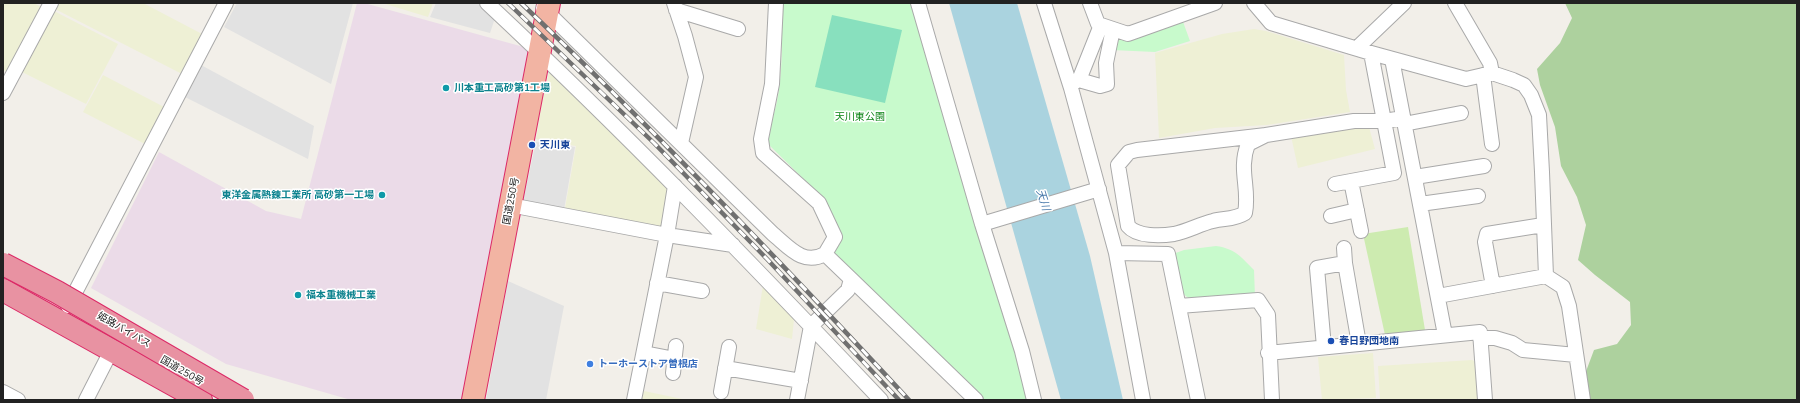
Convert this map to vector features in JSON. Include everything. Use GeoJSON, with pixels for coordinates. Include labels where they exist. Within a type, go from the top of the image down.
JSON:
{"type":"FeatureCollection","features":[{"type":"Feature","properties":{"kind":"highway","name":"国道250号"},"geometry":{"type":"LineString","coordinates":[[473,400],[540,52],[545,6]]}},
{"type":"Feature","properties":{"kind":"highway","name":"姫路バイパス"},"geometry":{"type":"LineString","coordinates":[[3,264],[71,300],[243,400]]}},
{"type":"Feature","properties":{"kind":"highway","name":"国道250号"},"geometry":{"type":"LineString","coordinates":[[3,270],[235,400]]}},
{"type":"Feature","properties":{"kind":"highway"},"geometry":{"type":"LineString","coordinates":[[3,290],[201,400]]}},
{"type":"Feature","properties":{"kind":"highway"},"geometry":{"type":"LineString","coordinates":[[3,296],[109,355],[185,400]]}},
{"type":"Feature","properties":{"kind":"street"},"geometry":{"type":"LineString","coordinates":[[3,94],[51,3]]}},
{"type":"Feature","properties":{"kind":"street"},"geometry":{"type":"LineString","coordinates":[[68,306],[226,3]]}},
{"type":"Feature","properties":{"kind":"street"},"geometry":{"type":"LineString","coordinates":[[487,3],[540,52],[675,186],[881,400]]}},
{"type":"Feature","properties":{"kind":"street"},"geometry":{"type":"LineString","coordinates":[[545,6],[680,143],[773,234],[800,256],[817,258],[825,254],[835,237],[819,203],[763,153],[761,139],[772,84],[776,3]]}},
{"type":"Feature","properties":{"kind":"street"},"geometry":{"type":"LineString","coordinates":[[918,3],[982,224],[1022,351],[1034,400]]}},
{"type":"Feature","properties":{"kind":"street"},"geometry":{"type":"LineString","coordinates":[[1044,3],[1074,82],[1116,253],[1143,400]]}},
{"type":"Feature","properties":{"kind":"street"},"geometry":{"type":"LineString","coordinates":[[1090,3],[1098,24],[1128,34],[1216,3]]}},
{"type":"Feature","properties":{"kind":"street"},"geometry":{"type":"LineString","coordinates":[[1357,48],[1404,3]]}},
{"type":"Feature","properties":{"kind":"street"},"geometry":{"type":"LineString","coordinates":[[1455,3],[1490,63],[1487,74],[1492,144]]}},
{"type":"Feature","properties":{"kind":"street"},"geometry":{"type":"LineString","coordinates":[[1259,5],[1272,24],[1466,79],[1487,74],[1513,80],[1524,85],[1531,95],[1539,115],[1546,276]]}},
{"type":"Feature","properties":{"kind":"street"},"geometry":{"type":"LineString","coordinates":[[675,7],[685,36],[696,78],[680,143]]}},
{"type":"Feature","properties":{"kind":"street"},"geometry":{"type":"LineString","coordinates":[[675,7],[738,29]]}},
{"type":"Feature","properties":{"kind":"street"},"geometry":{"type":"LineString","coordinates":[[1074,82],[1107,27]]}},
{"type":"Feature","properties":{"kind":"street"},"geometry":{"type":"LineString","coordinates":[[1074,82],[1100,86],[1107,84],[1107,27]]}},
{"type":"Feature","properties":{"kind":"street"},"geometry":{"type":"LineString","coordinates":[[1334,184],[1394,173],[1371,53]]}},
{"type":"Feature","properties":{"kind":"street"},"geometry":{"type":"LineString","coordinates":[[1392,59],[1445,335]]}},
{"type":"Feature","properties":{"kind":"street"},"geometry":{"type":"LineString","coordinates":[[1266,135],[1248,144],[1244,155],[1243,174],[1247,204],[1245,213],[1238,218],[1214,220],[1174,234],[1133,232],[1128,226],[1118,165],[1129,152],[1266,135],[1354,121],[1404,121],[1461,113]]}},
{"type":"Feature","properties":{"kind":"street"},"geometry":{"type":"LineString","coordinates":[[1415,177],[1467,174],[1484,166]]}},
{"type":"Feature","properties":{"kind":"street"},"geometry":{"type":"LineString","coordinates":[[1351,181],[1361,231]]}},
{"type":"Feature","properties":{"kind":"street"},"geometry":{"type":"LineString","coordinates":[[634,400],[667,235],[675,186]]}},
{"type":"Feature","properties":{"kind":"street"},"geometry":{"type":"LineString","coordinates":[[982,224],[1099,188]]}},
{"type":"Feature","properties":{"kind":"street"},"geometry":{"type":"LineString","coordinates":[[1420,204],[1478,196]]}},
{"type":"Feature","properties":{"kind":"street"},"geometry":{"type":"LineString","coordinates":[[510,205],[667,235],[733,245]]}},
{"type":"Feature","properties":{"kind":"street"},"geometry":{"type":"LineString","coordinates":[[1331,216],[1357,210]]}},
{"type":"Feature","properties":{"kind":"street"},"geometry":{"type":"LineString","coordinates":[[1493,286],[1486,242],[1487,234],[1543,225]]}},
{"type":"Feature","properties":{"kind":"street"},"geometry":{"type":"LineString","coordinates":[[1344,248],[1345,263],[1359,344]]}},
{"type":"Feature","properties":{"kind":"street"},"geometry":{"type":"LineString","coordinates":[[1116,253],[1168,254],[1198,400]]}},
{"type":"Feature","properties":{"kind":"street"},"geometry":{"type":"LineString","coordinates":[[825,254],[976,400]]}},
{"type":"Feature","properties":{"kind":"street"},"geometry":{"type":"LineString","coordinates":[[1324,347],[1317,268],[1345,263]]}},
{"type":"Feature","properties":{"kind":"street"},"geometry":{"type":"LineString","coordinates":[[1438,296],[1546,276],[1562,287],[1569,306],[1584,400]]}},
{"type":"Feature","properties":{"kind":"street"},"geometry":{"type":"LineString","coordinates":[[797,400],[811,326],[848,290],[851,279]]}},
{"type":"Feature","properties":{"kind":"street"},"geometry":{"type":"LineString","coordinates":[[657,283],[702,291]]}},
{"type":"Feature","properties":{"kind":"street"},"geometry":{"type":"LineString","coordinates":[[1179,306],[1258,300],[1268,315],[1268,353],[1272,400]]}},
{"type":"Feature","properties":{"kind":"street"},"geometry":{"type":"LineString","coordinates":[[1268,353],[1480,332],[1485,400]]}},
{"type":"Feature","properties":{"kind":"street"},"geometry":{"type":"LineString","coordinates":[[1480,338],[1495,338],[1512,343],[1523,350],[1576,355]]}},
{"type":"Feature","properties":{"kind":"street"},"geometry":{"type":"LineString","coordinates":[[721,392],[729,347]]}},
{"type":"Feature","properties":{"kind":"street"},"geometry":{"type":"LineString","coordinates":[[644,353],[675,359]]}},
{"type":"Feature","properties":{"kind":"street"},"geometry":{"type":"LineString","coordinates":[[86,400],[109,355]]}},
{"type":"Feature","properties":{"kind":"street"},"geometry":{"type":"LineString","coordinates":[[725,368],[801,381]]}},
{"type":"Feature","properties":{"kind":"street"},"geometry":{"type":"LineString","coordinates":[[3,392],[18,400]]}},
{"type":"Feature","properties":{"kind":"shaded area"},"geometry":{"type":"Polygon","coordinates":[[[237,3],[353,3],[331,84],[224,27],[237,3]]]}},
{"type":"Feature","properties":{"kind":"shaded area"},"geometry":{"type":"Polygon","coordinates":[[[357,3],[364,3],[531,49],[463,400],[351,400],[226,364],[91,288],[159,152],[266,211],[301,219],[357,3]]]}},
{"type":"Feature","properties":{"kind":"shaded area"},"geometry":{"type":"Polygon","coordinates":[[[436,3],[480,3],[495,18],[490,33],[430,17],[436,3]]]}},
{"type":"Feature","properties":{"kind":"shaded area"},"geometry":{"type":"Polygon","coordinates":[[[201,65],[314,126],[308,159],[185,97],[201,65]]]}},
{"type":"Feature","properties":{"kind":"shaded area"},"geometry":{"type":"Polygon","coordinates":[[[536,142],[575,147],[564,210],[523,201],[536,142]]]}},
{"type":"Feature","properties":{"kind":"shaded area"},"geometry":{"type":"Polygon","coordinates":[[[508,281],[564,306],[546,400],[486,400],[508,281]]]}},
{"type":"Feature","properties":{"kind":"green space"},"geometry":{"type":"Polygon","coordinates":[[[3,3],[34,3],[43,8],[10,73],[3,70],[3,3]]]}},
{"type":"Feature","properties":{"kind":"green space"},"geometry":{"type":"Polygon","coordinates":[[[59,3],[143,3],[204,35],[184,75],[55,9],[59,3]]]}},
{"type":"Feature","properties":{"kind":"green space"},"geometry":{"type":"Polygon","coordinates":[[[382,3],[433,3],[428,17],[382,3]]]}},
{"type":"Feature","properties":{"kind":"green space","name":"天川東公園"},"geometry":{"type":"Polygon","coordinates":[[[782,3],[914,3],[1032,400],[980,400],[833,252],[823,198],[768,144],[778,96],[781,68],[782,3]]]}},
{"type":"Feature","properties":{"kind":"green space"},"geometry":{"type":"Polygon","coordinates":[[[1565,3],[1797,3],[1797,400],[1589,400],[1585,374],[1594,350],[1617,344],[1631,325],[1630,302],[1578,260],[1586,225],[1577,197],[1561,166],[1555,127],[1540,85],[1537,69],[1560,43],[1572,18],[1565,3]]]}},
{"type":"Feature","properties":{"kind":"green space"},"geometry":{"type":"Polygon","coordinates":[[[54,11],[118,44],[86,104],[22,72],[54,11]]]}},
{"type":"Feature","properties":{"kind":"green space"},"geometry":{"type":"Polygon","coordinates":[[[832,15],[902,30],[885,103],[815,87],[832,15]]]}},
{"type":"Feature","properties":{"kind":"green space"},"geometry":{"type":"Polygon","coordinates":[[[1182,19],[1190,41],[1155,52],[1112,50],[1115,33],[1182,19]]]}},
{"type":"Feature","properties":{"kind":"green space"},"geometry":{"type":"Polygon","coordinates":[[[1254,29],[1266,31],[1344,55],[1346,90],[1350,112],[1267,125],[1215,128],[1159,138],[1155,53],[1222,34],[1254,29]]]}},
{"type":"Feature","properties":{"kind":"green space"},"geometry":{"type":"Polygon","coordinates":[[[549,72],[670,186],[663,226],[660,227],[565,208],[576,146],[536,139],[542,101],[549,72]]]}},
{"type":"Feature","properties":{"kind":"green space"},"geometry":{"type":"Polygon","coordinates":[[[103,75],[166,108],[147,145],[83,112],[103,75]]]}},
{"type":"Feature","properties":{"kind":"green space"},"geometry":{"type":"Polygon","coordinates":[[[1349,126],[1369,127],[1375,149],[1298,168],[1291,136],[1349,126]]]}},
{"type":"Feature","properties":{"kind":"green space"},"geometry":{"type":"Polygon","coordinates":[[[1408,227],[1425,330],[1385,335],[1363,234],[1408,227]]]}},
{"type":"Feature","properties":{"kind":"green space"},"geometry":{"type":"Polygon","coordinates":[[[1216,246],[1233,251],[1242,257],[1254,270],[1255,297],[1191,300],[1182,293],[1173,254],[1184,250],[1216,246]]]}},
{"type":"Feature","properties":{"kind":"green space"},"geometry":{"type":"Polygon","coordinates":[[[763,285],[794,319],[792,339],[756,329],[763,285]]]}},
{"type":"Feature","properties":{"kind":"green space"},"geometry":{"type":"Polygon","coordinates":[[[1373,353],[1376,398],[1322,400],[1318,357],[1373,353]]]}},
{"type":"Feature","properties":{"kind":"green space"},"geometry":{"type":"Polygon","coordinates":[[[1472,360],[1476,362],[1479,400],[1380,400],[1378,366],[1472,360]]]}},
{"type":"Feature","properties":{"kind":"green space"},"geometry":{"type":"Polygon","coordinates":[[[644,391],[687,400],[641,400],[644,391]]]}},
{"type":"Feature","properties":{"kind":"water","name":"天川"},"geometry":{"type":"Polygon","coordinates":[[[949,3],[1017,3],[1090,256],[1123,400],[1061,400],[949,3]]]}},
{"type":"Feature","properties":{"kind":"railway"},"geometry":{"type":"LineString","coordinates":[[508,3],[654,143],[767,259],[899,400]]}},
{"type":"Feature","properties":{"kind":"railway"},"geometry":{"type":"LineString","coordinates":[[521,3],[718,198],[909,400]]}},
{"type":"Feature","properties":{"kind":"place","name":"川本重工高砂第1工場"},"geometry":{"type":"Point","coordinates":[446,88]}},
{"type":"Feature","properties":{"kind":"place","name":"天川東"},"geometry":{"type":"Point","coordinates":[532,145]}},
{"type":"Feature","properties":{"kind":"place","name":"東洋金属熱錬工業所 高砂第一工場"},"geometry":{"type":"Point","coordinates":[382,195]}},
{"type":"Feature","properties":{"kind":"place","name":"福本重機械工業"},"geometry":{"type":"Point","coordinates":[298,295]}},
{"type":"Feature","properties":{"kind":"place","name":"春日野団地南"},"geometry":{"type":"Point","coordinates":[1331,341]}},
{"type":"Feature","properties":{"kind":"place","name":"トーホーストア曽根店"},"geometry":{"type":"Point","coordinates":[590,364]}}]}
